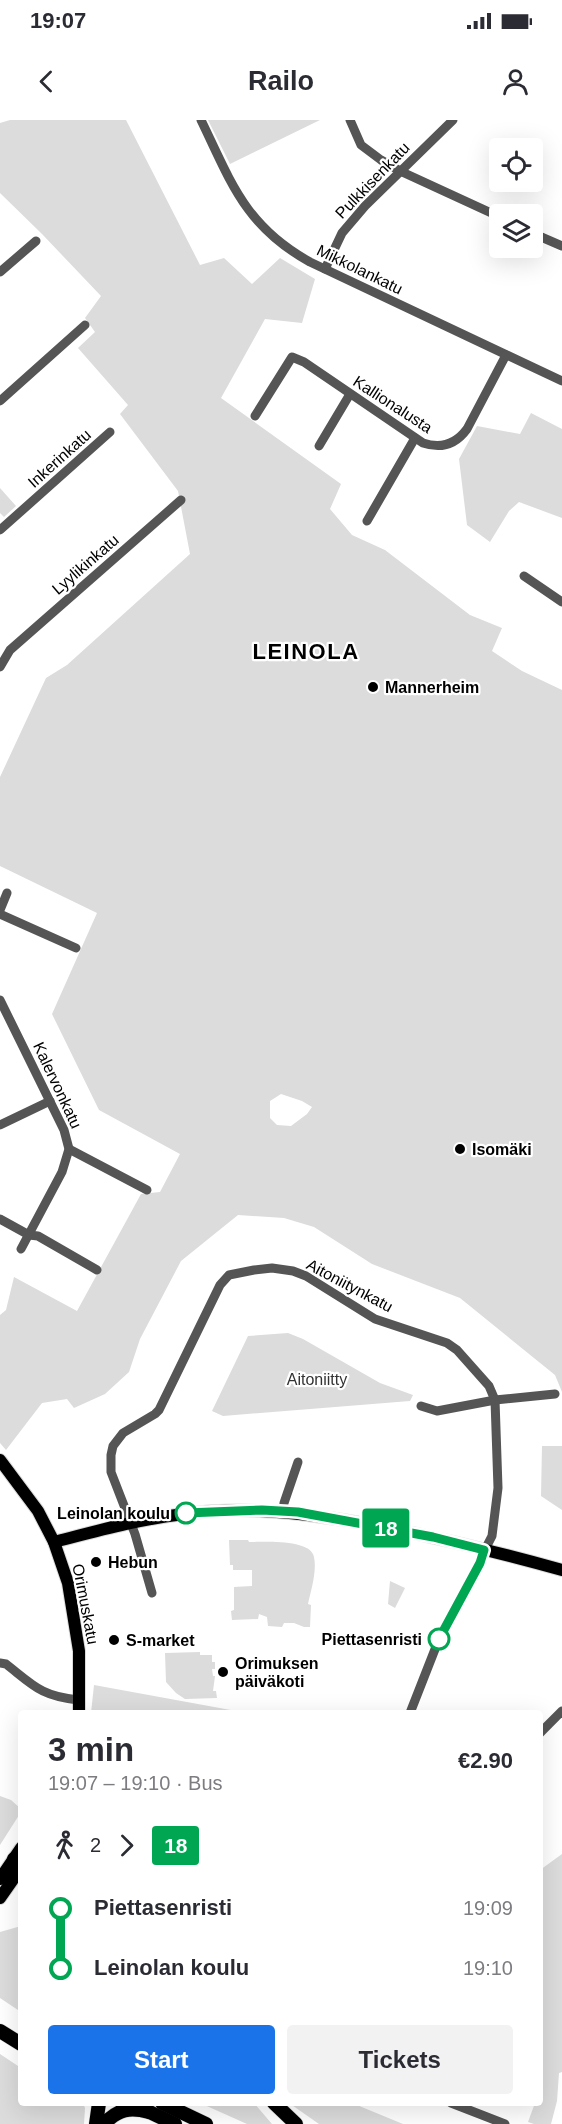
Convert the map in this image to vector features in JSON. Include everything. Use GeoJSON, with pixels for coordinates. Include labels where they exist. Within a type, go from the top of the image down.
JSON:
{"type":"FeatureCollection","features":[{"type":"Feature","properties":{"kind":"highway"},"geometry":{"type":"LineString","coordinates":[[0,2025],[18,2034]]}},
{"type":"Feature","properties":{"kind":"highway"},"geometry":{"type":"LineString","coordinates":[[0,2031],[18,2042]]}},
{"type":"Feature","properties":{"kind":"highway"},"geometry":{"type":"LineString","coordinates":[[96,2124],[99,2106]]}},
{"type":"Feature","properties":{"kind":"highway"},"geometry":{"type":"LineString","coordinates":[[137,2106],[175,2124]]}},
{"type":"Feature","properties":{"kind":"highway"},"geometry":{"type":"LineString","coordinates":[[168,2106],[206,2124]]}},
{"type":"Feature","properties":{"kind":"highway"},"geometry":{"type":"LineString","coordinates":[[277,2106],[296,2124]]}},
{"type":"Feature","properties":{"kind":"highway"},"geometry":{"type":"LineString","coordinates":[[104,2124],[115,2113],[130,2108],[149,2112]]}},
{"type":"Feature","properties":{"kind":"main road","name":"Orimuskatu"},"geometry":{"type":"LineString","coordinates":[[0,1460],[38,1511],[54,1542],[68,1583],[79,1651],[78,1707]]}},
{"type":"Feature","properties":{"kind":"main road"},"geometry":{"type":"LineString","coordinates":[[54,1542],[131,1522],[202,1512],[262,1510],[333,1518],[433,1537],[562,1570]]}},
{"type":"Feature","properties":{"kind":"main road"},"geometry":{"type":"LineString","coordinates":[[0,1879],[18,1864]]}},
{"type":"Feature","properties":{"kind":"main road"},"geometry":{"type":"LineString","coordinates":[[0,1898],[18,1865]]}},
{"type":"Feature","properties":{"kind":"street","name":"Mikkolankatu"},"geometry":{"type":"LineString","coordinates":[[201,120],[234,190],[249,212],[276,240],[325,269],[562,381]]}},
{"type":"Feature","properties":{"kind":"street"},"geometry":{"type":"LineString","coordinates":[[350,120],[361,145],[381,160],[489,212]]}},
{"type":"Feature","properties":{"kind":"street","name":"Pulkkisenkatu"},"geometry":{"type":"LineString","coordinates":[[325,269],[342,233],[365,206],[453,120]]}},
{"type":"Feature","properties":{"kind":"street"},"geometry":{"type":"LineString","coordinates":[[543,237],[562,246]]}},
{"type":"Feature","properties":{"kind":"street"},"geometry":{"type":"LineString","coordinates":[[0,272],[36,241]]}},
{"type":"Feature","properties":{"kind":"street"},"geometry":{"type":"LineString","coordinates":[[0,401],[85,325]]}},
{"type":"Feature","properties":{"kind":"street","name":"Kallionalusta"},"geometry":{"type":"LineString","coordinates":[[255,416],[292,357],[304,362],[415,438],[433,447],[442,446],[461,438],[506,355]]}},
{"type":"Feature","properties":{"kind":"street"},"geometry":{"type":"LineString","coordinates":[[319,446],[350,394]]}},
{"type":"Feature","properties":{"kind":"street","name":"Inkerinkatu"},"geometry":{"type":"LineString","coordinates":[[0,530],[111,432]]}},
{"type":"Feature","properties":{"kind":"street"},"geometry":{"type":"LineString","coordinates":[[367,521],[415,438]]}},
{"type":"Feature","properties":{"kind":"street","name":"Lyylikinkatu"},"geometry":{"type":"LineString","coordinates":[[0,667],[10,650],[181,500]]}},
{"type":"Feature","properties":{"kind":"street"},"geometry":{"type":"LineString","coordinates":[[524,576],[562,602]]}},
{"type":"Feature","properties":{"kind":"street"},"geometry":{"type":"LineString","coordinates":[[0,646],[10,650]]}},
{"type":"Feature","properties":{"kind":"street"},"geometry":{"type":"LineString","coordinates":[[7,893],[0,912],[76,948]]}},
{"type":"Feature","properties":{"kind":"street","name":"Kalervonkatu"},"geometry":{"type":"LineString","coordinates":[[1,1004],[64,1130],[69,1149],[62,1172],[21,1249]]}},
{"type":"Feature","properties":{"kind":"street"},"geometry":{"type":"LineString","coordinates":[[0,1125],[50,1101]]}},
{"type":"Feature","properties":{"kind":"street"},"geometry":{"type":"LineString","coordinates":[[69,1149],[147,1190]]}},
{"type":"Feature","properties":{"kind":"street"},"geometry":{"type":"LineString","coordinates":[[0,1219],[29,1235],[38,1236],[97,1270]]}},
{"type":"Feature","properties":{"kind":"street","name":"Aitoniitynkatu"},"geometry":{"type":"LineString","coordinates":[[131,1522],[111,1472],[113,1446],[123,1433],[159,1410],[220,1285],[230,1275],[272,1268],[293,1271],[306,1276],[375,1319],[452,1347],[489,1386],[495,1400]]}},
{"type":"Feature","properties":{"kind":"street"},"geometry":{"type":"LineString","coordinates":[[421,1406],[437,1411],[495,1400],[555,1394]]}},
{"type":"Feature","properties":{"kind":"street"},"geometry":{"type":"LineString","coordinates":[[411,1710],[439,1639],[492,1536],[498,1488],[495,1400]]}},
{"type":"Feature","properties":{"kind":"street"},"geometry":{"type":"LineString","coordinates":[[283,1512],[298,1462]]}},
{"type":"Feature","properties":{"kind":"street"},"geometry":{"type":"LineString","coordinates":[[131,1522],[152,1593]]}},
{"type":"Feature","properties":{"kind":"street"},"geometry":{"type":"LineString","coordinates":[[0,1663],[6,1664],[37,1689],[78,1707]]}},
{"type":"Feature","properties":{"kind":"street"},"geometry":{"type":"LineString","coordinates":[[543,1730],[562,1711]]}},
{"type":"Feature","properties":{"kind":"street"},"geometry":{"type":"LineString","coordinates":[[459,2106],[505,2124]]}},
{"type":"Feature","properties":{"kind":"green space"},"geometry":{"type":"Polygon","coordinates":[[[10,120],[126,120],[200,265],[224,258],[252,284],[280,258],[315,279],[302,323],[265,319],[221,398],[341,484],[330,509],[352,535],[385,550],[470,615],[502,628],[492,651],[522,671],[562,690],[562,1392],[555,1375],[460,1298],[372,1264],[314,1227],[284,1218],[238,1215],[181,1261],[140,1339],[129,1372],[105,1394],[74,1408],[67,1399],[42,1403],[6,1450],[0,1443],[0,1315],[6,1310],[14,1277],[77,1311],[141,1194],[160,1192],[180,1154],[99,1110],[52,1014],[97,913],[0,866],[0,777],[46,678],[67,665],[190,554],[178,491],[120,414],[128,405],[78,348],[95,332],[85,318],[101,296],[0,193],[0,123],[10,120]],[[281,1094],[270,1101],[270,1118],[277,1125],[291,1126],[307,1114],[312,1107],[281,1094]]]}},
{"type":"Feature","properties":{"kind":"green space"},"geometry":{"type":"Polygon","coordinates":[[[208,120],[320,120],[230,164],[208,120]]]}},
{"type":"Feature","properties":{"kind":"green space"},"geometry":{"type":"Polygon","coordinates":[[[531,413],[562,429],[562,518],[519,502],[509,511],[490,542],[467,525],[459,459],[477,426],[520,434],[531,413]]]}},
{"type":"Feature","properties":{"kind":"green space"},"geometry":{"type":"Polygon","coordinates":[[[0,488],[16,506],[4,517],[0,513],[0,488]]]}},
{"type":"Feature","properties":{"kind":"green space","name":"Aitoniitty"},"geometry":{"type":"Polygon","coordinates":[[[288,1333],[303,1339],[380,1383],[413,1395],[410,1401],[223,1416],[212,1411],[248,1336],[288,1333]]]}},
{"type":"Feature","properties":{"kind":"green space"},"geometry":{"type":"Polygon","coordinates":[[[542,1446],[562,1446],[562,1510],[541,1496],[542,1446]]]}},
{"type":"Feature","properties":{"kind":"green space"},"geometry":{"type":"Polygon","coordinates":[[[229,1540],[296,1544],[311,1551],[315,1569],[308,1604],[311,1605],[310,1627],[294,1623],[284,1623],[282,1627],[268,1626],[267,1617],[259,1614],[258,1619],[232,1620],[234,1587],[252,1586],[252,1570],[233,1570],[233,1565],[230,1565],[229,1540]]]}},
{"type":"Feature","properties":{"kind":"green space"},"geometry":{"type":"Polygon","coordinates":[[[390,1581],[405,1588],[395,1608],[388,1604],[390,1581]]]}},
{"type":"Feature","properties":{"kind":"green space"},"geometry":{"type":"Polygon","coordinates":[[[200,1652],[200,1655],[212,1655],[212,1662],[215,1662],[215,1669],[212,1669],[213,1676],[215,1676],[213,1691],[216,1691],[217,1698],[185,1699],[166,1682],[165,1653],[200,1652]]]}},
{"type":"Feature","properties":{"kind":"green space"},"geometry":{"type":"Polygon","coordinates":[[[94,1685],[231,1710],[91,1710],[94,1685]]]}},
{"type":"Feature","properties":{"kind":"green space"},"geometry":{"type":"Polygon","coordinates":[[[0,1796],[11,1800],[18,1806],[18,1817],[0,1845],[0,1796]]]}},
{"type":"Feature","properties":{"kind":"green space"},"geometry":{"type":"Polygon","coordinates":[[[562,1854],[562,2072],[559,2073],[557,2101],[551,2124],[534,2124],[528,2122],[534,2106],[543,2106],[543,1868],[562,1854]]]}},
{"type":"Feature","properties":{"kind":"green space"},"geometry":{"type":"Polygon","coordinates":[[[18,1927],[18,2010],[0,1998],[0,1932],[18,1927]]]}},
{"type":"Feature","properties":{"kind":"green space"},"geometry":{"type":"Polygon","coordinates":[[[0,2054],[18,2066],[18,2106],[84,2106],[85,2108],[84,2124],[0,2124],[0,2054]]]}},
{"type":"Feature","properties":{"kind":"green space"},"geometry":{"type":"Polygon","coordinates":[[[207,2106],[257,2106],[272,2124],[247,2124],[207,2106]]]}},
{"type":"Feature","properties":{"kind":"green space"},"geometry":{"type":"Polygon","coordinates":[[[293,2106],[359,2106],[403,2124],[319,2124],[293,2106]]]}},
{"type":"Feature","properties":{"kind":"bus line","name":"18"},"geometry":{"type":"LineString","coordinates":[[186,1513],[262,1510],[298,1512],[433,1537],[484,1550],[480,1563],[439,1639]]}},
{"type":"Feature","properties":{"kind":"place","name":"Mannerheim"},"geometry":{"type":"Point","coordinates":[373,687]}},
{"type":"Feature","properties":{"kind":"place","name":"Isomäki"},"geometry":{"type":"Point","coordinates":[460,1149]}},
{"type":"Feature","properties":{"kind":"place","name":"Leinolan koulu"},"geometry":{"type":"Point","coordinates":[186,1513]}},
{"type":"Feature","properties":{"kind":"place","name":"Hebun"},"geometry":{"type":"Point","coordinates":[96,1562]}},
{"type":"Feature","properties":{"kind":"place","name":"Piettasenristi"},"geometry":{"type":"Point","coordinates":[439,1639]}},
{"type":"Feature","properties":{"kind":"place","name":"S-market"},"geometry":{"type":"Point","coordinates":[114,1640]}},
{"type":"Feature","properties":{"kind":"place","name":"Orimuksen päiväkoti"},"geometry":{"type":"Point","coordinates":[223,1672]}},
{"type":"Feature","properties":{"kind":"district","name":"LEINOLA"},"geometry":{"type":"Point","coordinates":[306,651]}}]}
